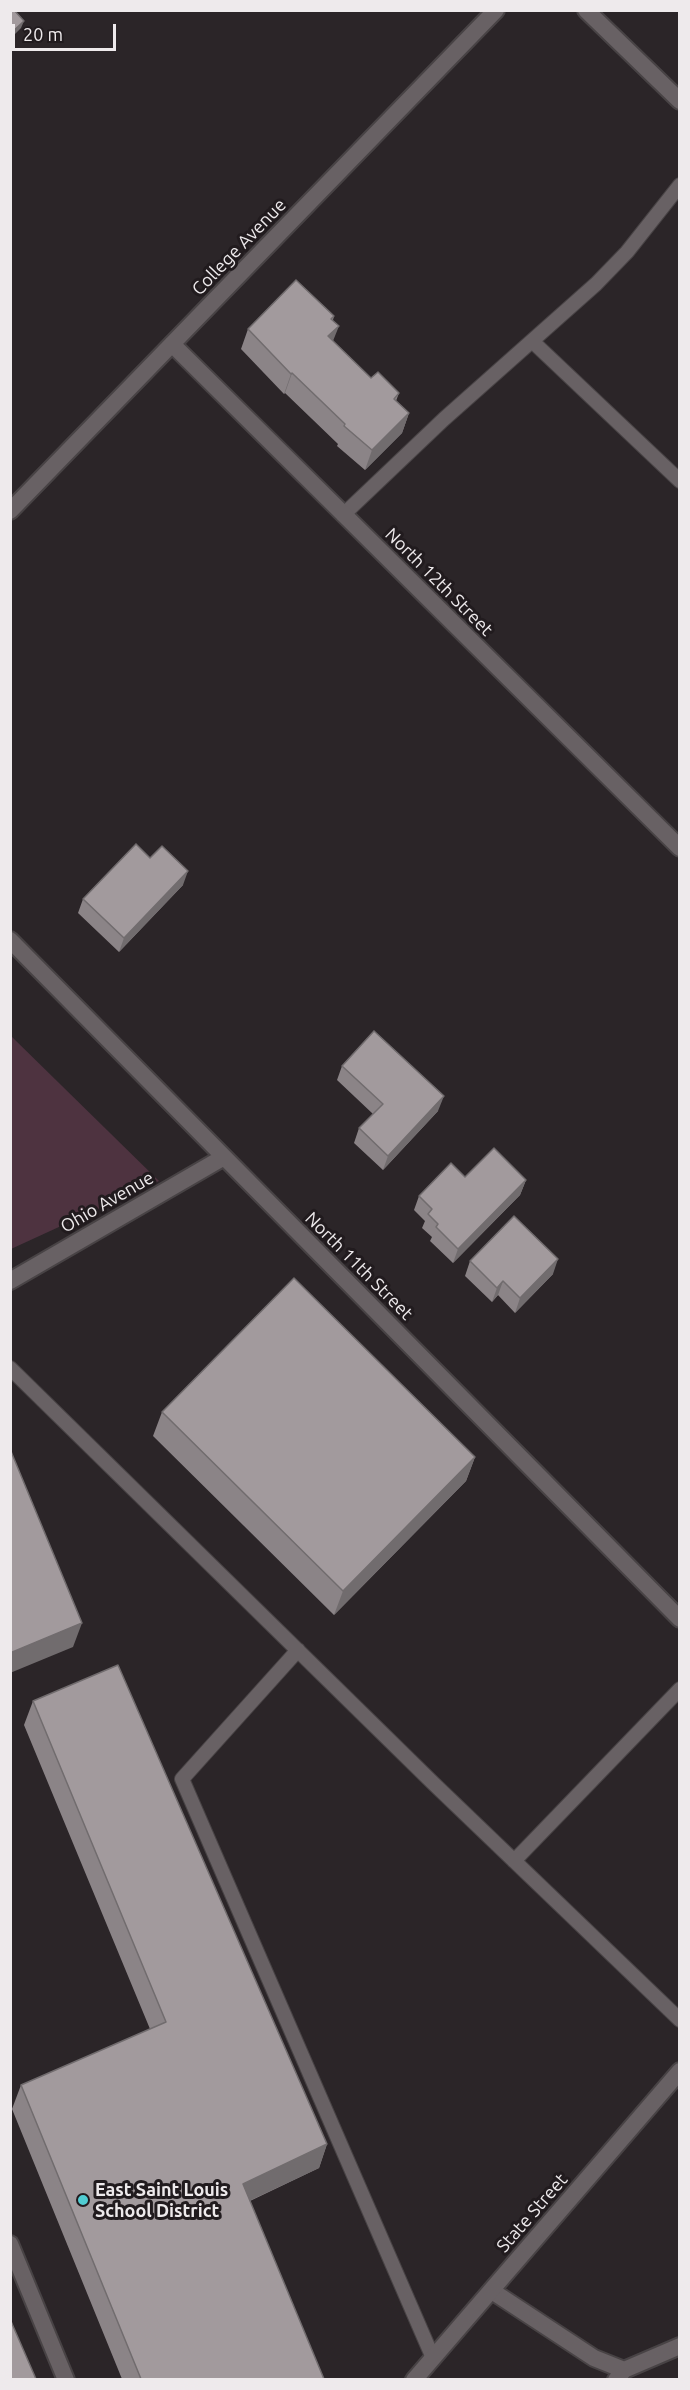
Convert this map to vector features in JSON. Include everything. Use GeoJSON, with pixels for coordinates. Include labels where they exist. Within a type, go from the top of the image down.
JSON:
{"type":"FeatureCollection","features":[{"type":"Feature","properties":{"kind":"street","name":"College Avenue"},"geometry":{"type":"LineString","coordinates":[[10,511],[496,10]]}},
{"type":"Feature","properties":{"kind":"street"},"geometry":{"type":"LineString","coordinates":[[586,10],[680,101]]}},
{"type":"Feature","properties":{"kind":"street","name":"North 12th Street"},"geometry":{"type":"LineString","coordinates":[[172,344],[680,848]]}},
{"type":"Feature","properties":{"kind":"street","name":"North 11th Street"},"geometry":{"type":"LineString","coordinates":[[10,940],[680,1619]]}},
{"type":"Feature","properties":{"kind":"street","name":"Ohio Avenue"},"geometry":{"type":"LineString","coordinates":[[10,1281],[224,1157]]}},
{"type":"Feature","properties":{"kind":"street","name":"State Street"},"geometry":{"type":"LineString","coordinates":[[414,2379],[680,2071]]}},
{"type":"Feature","properties":{"kind":"street"},"geometry":{"type":"LineString","coordinates":[[10,2244],[66,2379]]}},
{"type":"Feature","properties":{"kind":"street"},"geometry":{"type":"LineString","coordinates":[[492,2291],[623,2376],[680,2346]]}},
{"type":"Feature","properties":{"kind":"lane"},"geometry":{"type":"LineString","coordinates":[[344,515],[444,419],[612,268],[680,185]]}},
{"type":"Feature","properties":{"kind":"lane"},"geometry":{"type":"LineString","coordinates":[[532,340],[680,481]]}},
{"type":"Feature","properties":{"kind":"lane"},"geometry":{"type":"LineString","coordinates":[[10,1368],[680,2020]]}},
{"type":"Feature","properties":{"kind":"lane"},"geometry":{"type":"LineString","coordinates":[[298,1650],[182,1779],[433,2358]]}},
{"type":"Feature","properties":{"kind":"lane"},"geometry":{"type":"LineString","coordinates":[[514,1860],[680,1689]]}},
{"type":"Feature","properties":{"kind":"shaded area"},"geometry":{"type":"Polygon","coordinates":[[[10,1035],[159,1181],[11,1249],[10,1249],[10,1035]]]}},
{"type":"Feature","properties":{"kind":"building"},"geometry":{"type":"Polygon","coordinates":[[[10,10],[14,10],[24,21],[10,34],[10,10]]]}},
{"type":"Feature","properties":{"kind":"building"},"geometry":{"type":"Polygon","coordinates":[[[296,280],[334,316],[331,319],[339,326],[328,336],[371,378],[378,372],[399,393],[394,399],[409,413],[372,450],[344,426],[345,424],[291,374],[248,329],[296,280]]]}},
{"type":"Feature","properties":{"kind":"building"},"geometry":{"type":"Polygon","coordinates":[[[136,844],[150,858],[162,846],[188,871],[124,938],[83,899],[136,844]]]}},
{"type":"Feature","properties":{"kind":"building"},"geometry":{"type":"Polygon","coordinates":[[[374,1031],[444,1096],[388,1156],[359,1128],[383,1104],[342,1066],[374,1031]]]}},
{"type":"Feature","properties":{"kind":"building"},"geometry":{"type":"Polygon","coordinates":[[[494,1148],[526,1180],[458,1249],[436,1227],[438,1224],[428,1214],[432,1209],[419,1196],[451,1163],[465,1177],[494,1148]]]}},
{"type":"Feature","properties":{"kind":"building"},"geometry":{"type":"Polygon","coordinates":[[[514,1216],[558,1259],[520,1298],[503,1281],[497,1288],[470,1261],[514,1216]]]}},
{"type":"Feature","properties":{"kind":"building"},"geometry":{"type":"Polygon","coordinates":[[[294,1278],[475,1457],[343,1591],[162,1412],[294,1278]]]}},
{"type":"Feature","properties":{"kind":"building"},"geometry":{"type":"Polygon","coordinates":[[[10,1449],[82,1623],[10,1653],[10,1449]]]}},
{"type":"Feature","properties":{"kind":"building"},"geometry":{"type":"Polygon","coordinates":[[[118,1665],[327,2144],[243,2184],[324,2379],[141,2379],[21,2085],[166,2022],[33,1701],[118,1665]]]}},
{"type":"Feature","properties":{"kind":"building"},"geometry":{"type":"Polygon","coordinates":[[[10,2319],[36,2379],[10,2379],[10,2319]]]}},
{"type":"Feature","properties":{"kind":"place","name":"East Saint Louis School District"},"geometry":{"type":"Point","coordinates":[83,2200]}}]}
